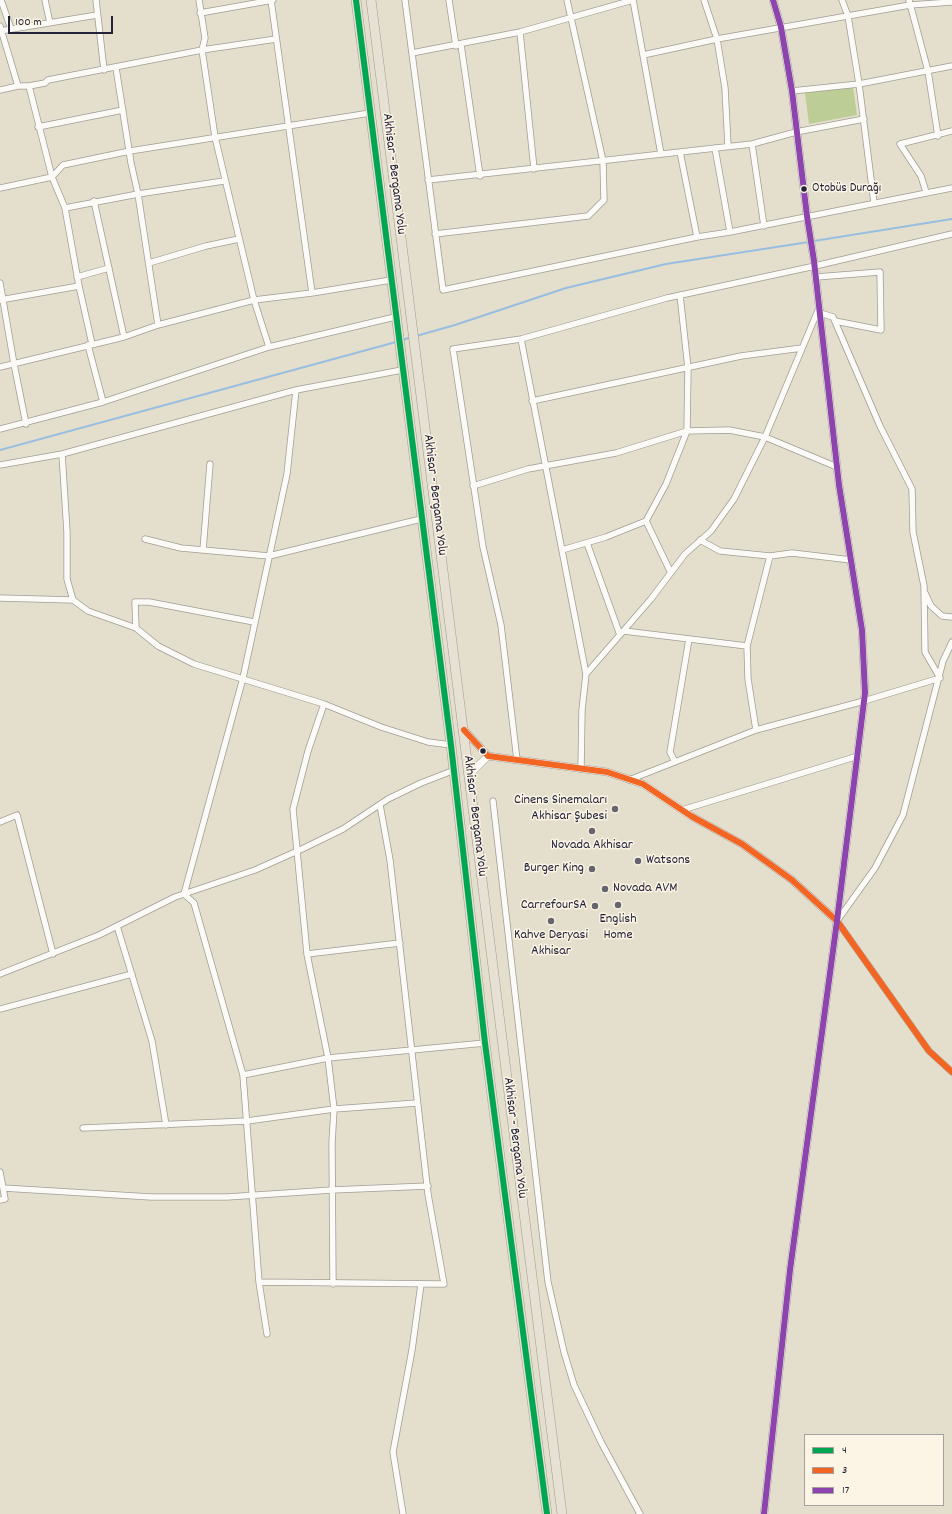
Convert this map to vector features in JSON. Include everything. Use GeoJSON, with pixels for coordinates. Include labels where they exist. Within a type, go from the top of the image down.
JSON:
{"type":"FeatureCollection","features":[{"type":"Feature","properties":{"kind":"main road","name":"Akhisar - Bergama Yolu"},"geometry":{"type":"LineString","coordinates":[[356,0],[400,359],[451,745],[452,771],[485,1043],[547,1514]]}},
{"type":"Feature","properties":{"kind":"main road","name":"Akhisar - Bergama Yolu"},"geometry":{"type":"LineString","coordinates":[[371,0],[562,1514]]}},
{"type":"Feature","properties":{"kind":"street"},"geometry":{"type":"LineString","coordinates":[[1,0],[11,29]]}},
{"type":"Feature","properties":{"kind":"street"},"geometry":{"type":"LineString","coordinates":[[45,0],[50,23]]}},
{"type":"Feature","properties":{"kind":"street"},"geometry":{"type":"LineString","coordinates":[[96,0],[104,70]]}},
{"type":"Feature","properties":{"kind":"street"},"geometry":{"type":"LineString","coordinates":[[199,0],[205,38],[202,50],[215,137],[224,181],[254,300],[269,347]]}},
{"type":"Feature","properties":{"kind":"street"},"geometry":{"type":"LineString","coordinates":[[200,12],[272,0],[276,39],[312,294]]}},
{"type":"Feature","properties":{"kind":"street"},"geometry":{"type":"LineString","coordinates":[[405,0],[443,290],[697,237],[764,226],[807,216],[952,188]]}},
{"type":"Feature","properties":{"kind":"street"},"geometry":{"type":"LineString","coordinates":[[449,0],[459,45],[480,176]]}},
{"type":"Feature","properties":{"kind":"street"},"geometry":{"type":"LineString","coordinates":[[436,234],[588,216],[604,200],[603,161],[567,0]]}},
{"type":"Feature","properties":{"kind":"street"},"geometry":{"type":"LineString","coordinates":[[412,53],[520,32],[633,0],[661,154]]}},
{"type":"Feature","properties":{"kind":"street"},"geometry":{"type":"LineString","coordinates":[[704,0],[717,39],[725,88],[728,146]]}},
{"type":"Feature","properties":{"kind":"street"},"geometry":{"type":"LineString","coordinates":[[764,1514],[790,1270],[837,921],[865,693],[862,630],[837,466],[811,232],[807,216],[792,91],[781,28],[773,0]]}},
{"type":"Feature","properties":{"kind":"street"},"geometry":{"type":"LineString","coordinates":[[842,0],[848,16],[859,84],[874,203]]}},
{"type":"Feature","properties":{"kind":"street"},"geometry":{"type":"LineString","coordinates":[[644,55],[717,39],[848,16],[910,3],[952,2]]}},
{"type":"Feature","properties":{"kind":"street"},"geometry":{"type":"LineString","coordinates":[[910,3],[928,71],[938,136]]}},
{"type":"Feature","properties":{"kind":"street"},"geometry":{"type":"LineString","coordinates":[[18,86],[0,29],[11,29],[97,15]]}},
{"type":"Feature","properties":{"kind":"street"},"geometry":{"type":"LineString","coordinates":[[520,32],[534,169]]}},
{"type":"Feature","properties":{"kind":"street"},"geometry":{"type":"LineString","coordinates":[[0,90],[45,83],[48,80],[116,68],[202,50],[276,39]]}},
{"type":"Feature","properties":{"kind":"street"},"geometry":{"type":"LineString","coordinates":[[792,91],[859,84],[952,66]]}},
{"type":"Feature","properties":{"kind":"street"},"geometry":{"type":"LineString","coordinates":[[116,68],[150,263],[158,325]]}},
{"type":"Feature","properties":{"kind":"street"},"geometry":{"type":"LineString","coordinates":[[29,86],[38,127],[52,177],[65,208],[78,286],[103,402]]}},
{"type":"Feature","properties":{"kind":"street"},"geometry":{"type":"LineString","coordinates":[[38,127],[123,110]]}},
{"type":"Feature","properties":{"kind":"street"},"geometry":{"type":"LineString","coordinates":[[0,188],[52,177],[63,165],[130,151],[370,113]]}},
{"type":"Feature","properties":{"kind":"street"},"geometry":{"type":"LineString","coordinates":[[428,180],[480,176],[752,144],[796,132],[864,119]]}},
{"type":"Feature","properties":{"kind":"street"},"geometry":{"type":"LineString","coordinates":[[926,192],[921,176],[900,144],[938,136],[952,131]]}},
{"type":"Feature","properties":{"kind":"street"},"geometry":{"type":"LineString","coordinates":[[752,144],[764,226]]}},
{"type":"Feature","properties":{"kind":"street"},"geometry":{"type":"LineString","coordinates":[[715,148],[730,232]]}},
{"type":"Feature","properties":{"kind":"street"},"geometry":{"type":"LineString","coordinates":[[680,152],[697,237]]}},
{"type":"Feature","properties":{"kind":"street"},"geometry":{"type":"LineString","coordinates":[[65,208],[94,201],[224,181]]}},
{"type":"Feature","properties":{"kind":"street"},"geometry":{"type":"LineString","coordinates":[[94,201],[124,337]]}},
{"type":"Feature","properties":{"kind":"street"},"geometry":{"type":"LineString","coordinates":[[516,760],[501,625],[483,547],[453,349],[521,339],[680,295],[952,234]]}},
{"type":"Feature","properties":{"kind":"street"},"geometry":{"type":"LineString","coordinates":[[150,263],[206,246],[239,239]]}},
{"type":"Feature","properties":{"kind":"street"},"geometry":{"type":"LineString","coordinates":[[77,277],[109,268]]}},
{"type":"Feature","properties":{"kind":"street"},"geometry":{"type":"LineString","coordinates":[[816,277],[880,272],[881,330],[835,321]]}},
{"type":"Feature","properties":{"kind":"street"},"geometry":{"type":"LineString","coordinates":[[0,367],[124,337],[158,325],[254,300],[312,294],[391,280]]}},
{"type":"Feature","properties":{"kind":"street"},"geometry":{"type":"LineString","coordinates":[[0,283],[1,300],[26,424]]}},
{"type":"Feature","properties":{"kind":"street"},"geometry":{"type":"LineString","coordinates":[[1,300],[78,286]]}},
{"type":"Feature","properties":{"kind":"street"},"geometry":{"type":"LineString","coordinates":[[562,550],[587,543],[646,521],[666,484],[687,431],[688,368],[680,295]]}},
{"type":"Feature","properties":{"kind":"street"},"geometry":{"type":"LineString","coordinates":[[820,310],[833,316],[880,426],[912,489],[913,532],[924,590],[925,652],[940,678]]}},
{"type":"Feature","properties":{"kind":"street"},"geometry":{"type":"LineString","coordinates":[[586,674],[671,573],[684,554],[711,531],[734,499],[765,437],[802,348],[820,310]]}},
{"type":"Feature","properties":{"kind":"street"},"geometry":{"type":"LineString","coordinates":[[0,429],[26,424],[103,402],[269,347],[395,317]]}},
{"type":"Feature","properties":{"kind":"street"},"geometry":{"type":"LineString","coordinates":[[521,339],[532,401],[547,466],[586,674],[582,710],[581,768]]}},
{"type":"Feature","properties":{"kind":"street"},"geometry":{"type":"LineString","coordinates":[[532,401],[741,356],[802,348]]}},
{"type":"Feature","properties":{"kind":"street"},"geometry":{"type":"LineString","coordinates":[[0,465],[62,454],[296,390],[402,370]]}},
{"type":"Feature","properties":{"kind":"street"},"geometry":{"type":"LineString","coordinates":[[184,894],[243,678],[254,622],[288,474],[296,390]]}},
{"type":"Feature","properties":{"kind":"street"},"geometry":{"type":"LineString","coordinates":[[473,486],[547,466],[616,453],[687,431],[729,430],[765,437],[837,466]]}},
{"type":"Feature","properties":{"kind":"street"},"geometry":{"type":"LineString","coordinates":[[62,454],[67,532],[67,579],[73,600]]}},
{"type":"Feature","properties":{"kind":"street"},"geometry":{"type":"LineString","coordinates":[[203,550],[210,464]]}},
{"type":"Feature","properties":{"kind":"street"},"geometry":{"type":"LineString","coordinates":[[145,539],[181,548],[269,556],[421,519]]}},
{"type":"Feature","properties":{"kind":"street"},"geometry":{"type":"LineString","coordinates":[[646,521],[671,573]]}},
{"type":"Feature","properties":{"kind":"street"},"geometry":{"type":"LineString","coordinates":[[700,540],[720,552],[770,556],[792,553],[851,560]]}},
{"type":"Feature","properties":{"kind":"street"},"geometry":{"type":"LineString","coordinates":[[587,543],[622,633]]}},
{"type":"Feature","properties":{"kind":"street"},"geometry":{"type":"LineString","coordinates":[[756,730],[748,679],[747,646],[770,556]]}},
{"type":"Feature","properties":{"kind":"street"},"geometry":{"type":"LineString","coordinates":[[924,590],[931,606],[942,616],[952,617]]}},
{"type":"Feature","properties":{"kind":"street"},"geometry":{"type":"LineString","coordinates":[[0,598],[73,600],[88,611],[136,628],[158,646],[194,664],[324,704],[381,727],[428,742],[451,745]]}},
{"type":"Feature","properties":{"kind":"street"},"geometry":{"type":"LineString","coordinates":[[136,628],[135,602],[149,602],[254,622]]}},
{"type":"Feature","properties":{"kind":"street"},"geometry":{"type":"LineString","coordinates":[[622,633],[747,646]]}},
{"type":"Feature","properties":{"kind":"street"},"geometry":{"type":"LineString","coordinates":[[675,762],[670,752],[689,639]]}},
{"type":"Feature","properties":{"kind":"street"},"geometry":{"type":"LineString","coordinates":[[837,921],[875,868],[903,815],[944,661],[952,642]]}},
{"type":"Feature","properties":{"kind":"street"},"geometry":{"type":"LineString","coordinates":[[629,780],[756,730],[864,701],[940,678]]}},
{"type":"Feature","properties":{"kind":"street"},"geometry":{"type":"LineString","coordinates":[[324,704],[308,751],[293,809],[308,954],[328,1058],[334,1109],[332,1143],[333,1284]]}},
{"type":"Feature","properties":{"kind":"street"},"geometry":{"type":"LineString","coordinates":[[464,730],[488,756],[606,772],[643,784],[682,810],[742,844],[786,875],[837,921],[929,1051],[952,1072]]}},
{"type":"Feature","properties":{"kind":"street"},"geometry":{"type":"LineString","coordinates":[[469,774],[488,756]]}},
{"type":"Feature","properties":{"kind":"street"},"geometry":{"type":"LineString","coordinates":[[682,810],[858,756]]}},
{"type":"Feature","properties":{"kind":"street"},"geometry":{"type":"LineString","coordinates":[[0,974],[53,954],[184,894],[255,870],[298,851],[343,829],[380,805],[421,783],[452,771]]}},
{"type":"Feature","properties":{"kind":"street"},"geometry":{"type":"LineString","coordinates":[[493,801],[548,1282],[564,1352],[574,1385],[601,1442],[640,1514]]}},
{"type":"Feature","properties":{"kind":"street"},"geometry":{"type":"LineString","coordinates":[[259,1282],[444,1284],[428,1186],[417,1103],[411,1051],[410,1023],[390,860],[380,805]]}},
{"type":"Feature","properties":{"kind":"street"},"geometry":{"type":"LineString","coordinates":[[0,822],[17,814],[53,954]]}},
{"type":"Feature","properties":{"kind":"street"},"geometry":{"type":"LineString","coordinates":[[184,894],[194,903],[243,1074],[254,1195],[259,1282],[267,1334]]}},
{"type":"Feature","properties":{"kind":"street"},"geometry":{"type":"LineString","coordinates":[[117,926],[152,1041],[166,1125]]}},
{"type":"Feature","properties":{"kind":"street"},"geometry":{"type":"LineString","coordinates":[[308,954],[400,943]]}},
{"type":"Feature","properties":{"kind":"street"},"geometry":{"type":"LineString","coordinates":[[0,1009],[132,974]]}},
{"type":"Feature","properties":{"kind":"street"},"geometry":{"type":"LineString","coordinates":[[243,1074],[328,1058],[485,1043]]}},
{"type":"Feature","properties":{"kind":"street"},"geometry":{"type":"LineString","coordinates":[[83,1128],[247,1121],[334,1109],[417,1103]]}},
{"type":"Feature","properties":{"kind":"street"},"geometry":{"type":"LineString","coordinates":[[0,1172],[5,1199],[0,1200]]}},
{"type":"Feature","properties":{"kind":"street"},"geometry":{"type":"LineString","coordinates":[[3,1188],[151,1197],[227,1197],[332,1190],[428,1186]]}},
{"type":"Feature","properties":{"kind":"street"},"geometry":{"type":"LineString","coordinates":[[403,1514],[393,1452],[412,1350],[421,1284]]}},
{"type":"Feature","properties":{"kind":"green space"},"geometry":{"type":"Polygon","coordinates":[[[853,87],[857,115],[809,124],[805,93],[853,87]]]}},
{"type":"Feature","properties":{"kind":"waterway"},"geometry":{"type":"LineString","coordinates":[[814,241],[952,219]]}},
{"type":"Feature","properties":{"kind":"waterway"},"geometry":{"type":"LineString","coordinates":[[416,336],[455,325],[566,288],[666,264],[809,242]]}},
{"type":"Feature","properties":{"kind":"waterway"},"geometry":{"type":"LineString","coordinates":[[402,340],[412,337]]}},
{"type":"Feature","properties":{"kind":"waterway"},"geometry":{"type":"LineString","coordinates":[[0,450],[396,342]]}},
{"type":"Feature","properties":{"kind":"transit line","name":"4"},"geometry":{"type":"LineString","coordinates":[[356,0],[451,745],[485,1043],[547,1514]]}},
{"type":"Feature","properties":{"kind":"transit line","name":"17"},"geometry":{"type":"LineString","coordinates":[[764,1514],[790,1270],[837,921],[865,693],[862,630],[839,485],[814,261],[792,91],[781,27],[773,0]]}},
{"type":"Feature","properties":{"kind":"transit line","name":"3"},"geometry":{"type":"LineString","coordinates":[[464,730],[488,756],[607,772],[643,784],[691,816],[742,844],[792,880],[837,921],[929,1051],[952,1072]]}},
{"type":"Feature","properties":{"kind":"place","name":"Otobüs Durağı"},"geometry":{"type":"Point","coordinates":[804,189]}},
{"type":"Feature","properties":{"kind":"place","name":"Cinens Sinemaları Akhisar Şubesi"},"geometry":{"type":"Point","coordinates":[615,809]}},
{"type":"Feature","properties":{"kind":"place","name":"Novada Akhisar"},"geometry":{"type":"Point","coordinates":[592,831]}},
{"type":"Feature","properties":{"kind":"place","name":"Watsons"},"geometry":{"type":"Point","coordinates":[638,861]}},
{"type":"Feature","properties":{"kind":"place","name":"Burger King"},"geometry":{"type":"Point","coordinates":[592,869]}},
{"type":"Feature","properties":{"kind":"place","name":"Novada AVM"},"geometry":{"type":"Point","coordinates":[605,889]}},
{"type":"Feature","properties":{"kind":"place","name":"English Home"},"geometry":{"type":"Point","coordinates":[618,905]}},
{"type":"Feature","properties":{"kind":"place","name":"CarrefourSA"},"geometry":{"type":"Point","coordinates":[595,906]}},
{"type":"Feature","properties":{"kind":"place","name":"Kahve Deryasi Akhisar"},"geometry":{"type":"Point","coordinates":[551,921]}}]}
